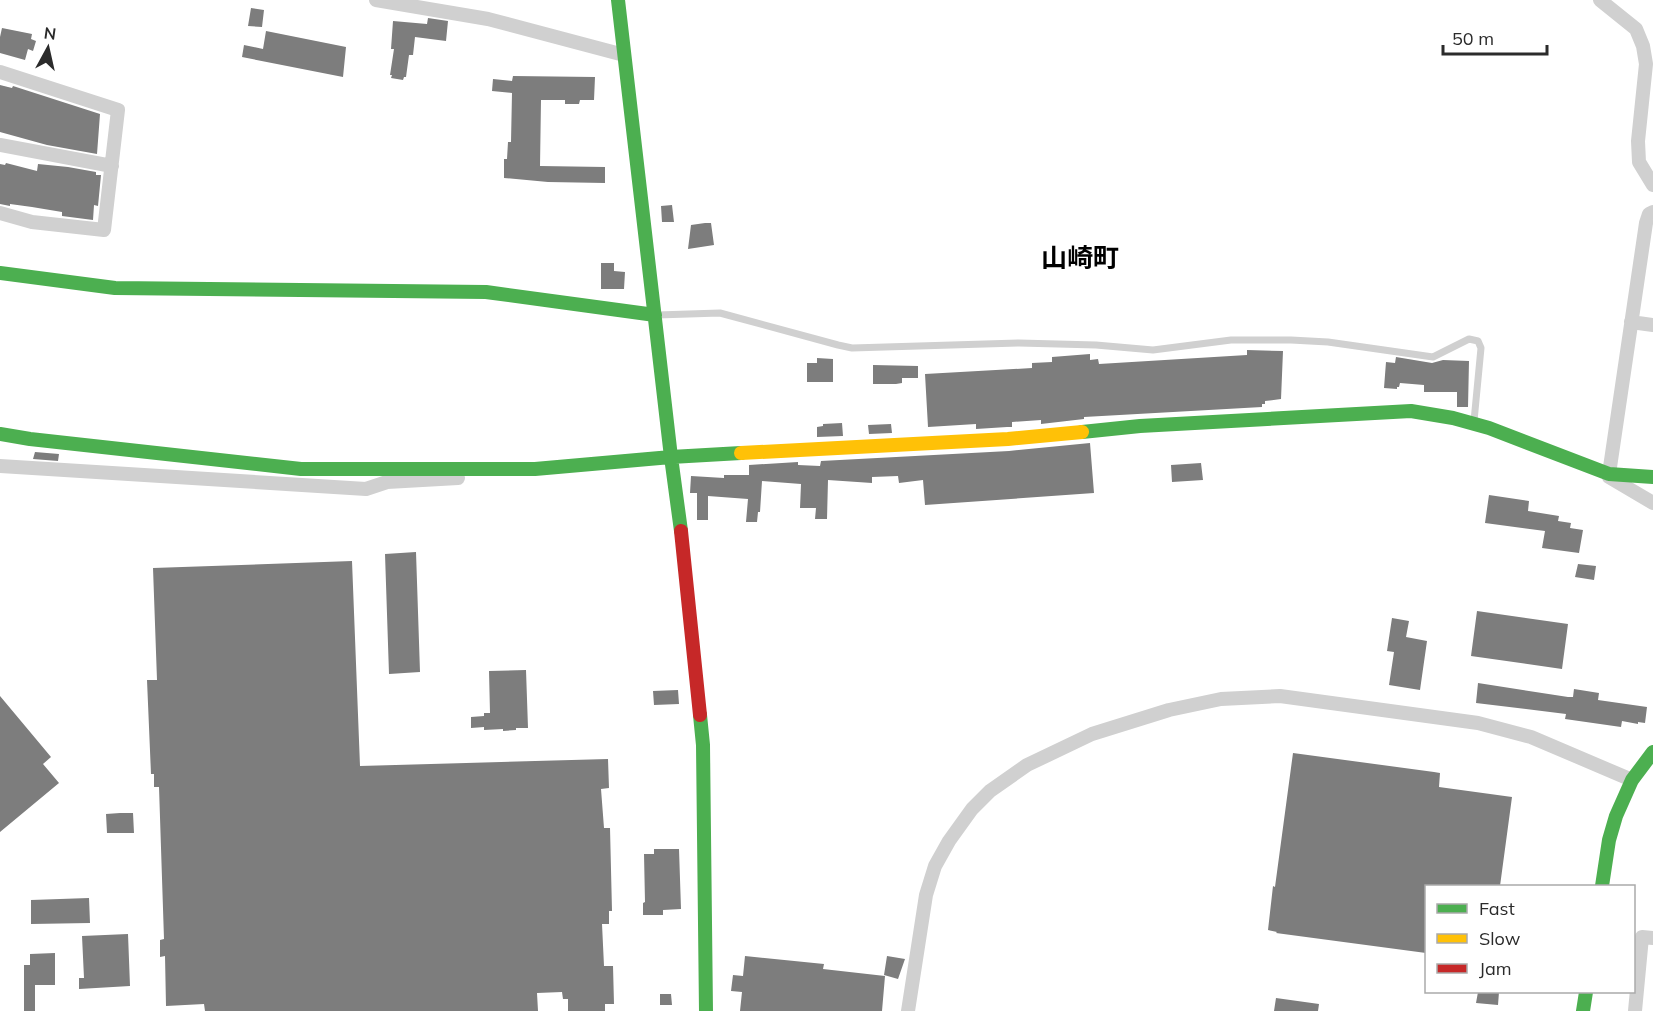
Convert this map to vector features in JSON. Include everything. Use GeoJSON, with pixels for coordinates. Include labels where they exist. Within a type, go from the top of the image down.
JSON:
{"type":"FeatureCollection","features":[{"type":"Feature","properties":{"kind":"street"},"geometry":{"type":"LineString","coordinates":[[376,0],[488,19],[624,55]]}},
{"type":"Feature","properties":{"kind":"street"},"geometry":{"type":"LineString","coordinates":[[618,0],[678,501],[703,745],[706,1011]]}},
{"type":"Feature","properties":{"kind":"street"},"geometry":{"type":"LineString","coordinates":[[1600,0],[1636,29],[1643,46],[1646,64],[1638,141],[1639,162],[1653,185]]}},
{"type":"Feature","properties":{"kind":"street"},"geometry":{"type":"LineString","coordinates":[[0,72],[118,110],[104,230],[32,222],[0,213]]}},
{"type":"Feature","properties":{"kind":"street"},"geometry":{"type":"LineString","coordinates":[[0,145],[112,166]]}},
{"type":"Feature","properties":{"kind":"street"},"geometry":{"type":"LineString","coordinates":[[1653,212],[1649,214],[1646,223],[1609,474],[1609,477],[1653,503]]}},
{"type":"Feature","properties":{"kind":"street"},"geometry":{"type":"LineString","coordinates":[[0,273],[116,288],[486,292],[655,315]]}},
{"type":"Feature","properties":{"kind":"street"},"geometry":{"type":"LineString","coordinates":[[1631,322],[1653,325]]}},
{"type":"Feature","properties":{"kind":"street"},"geometry":{"type":"LineString","coordinates":[[0,434],[30,440],[301,469],[535,469],[671,457],[1008,439],[1140,426],[1411,411],[1453,418],[1489,428],[1609,474],[1653,477]]}},
{"type":"Feature","properties":{"kind":"street"},"geometry":{"type":"LineString","coordinates":[[0,466],[366,489],[387,483],[485,476],[516,469]]}},
{"type":"Feature","properties":{"kind":"street"},"geometry":{"type":"LineString","coordinates":[[908,1011],[926,895],[935,866],[948,841],[972,809],[990,791],[1027,765],[1092,734],[1169,711],[1221,699],[1280,696],[1478,723],[1531,737],[1632,780]]}},
{"type":"Feature","properties":{"kind":"street"},"geometry":{"type":"LineString","coordinates":[[1602,885],[1608,840],[1617,816],[1632,780],[1653,752]]}},
{"type":"Feature","properties":{"kind":"street"},"geometry":{"type":"LineString","coordinates":[[1635,1011],[1642,937],[1653,938]]}},
{"type":"Feature","properties":{"kind":"street"},"geometry":{"type":"LineString","coordinates":[[1583,1011],[1586,993]]}},
{"type":"Feature","properties":{"kind":"lane"},"geometry":{"type":"LineString","coordinates":[[655,315],[720,313],[852,348],[1019,343],[1096,345],[1153,350],[1231,340],[1291,340],[1328,342],[1433,357],[1469,339],[1478,341],[1481,348],[1473,424]]}},
{"type":"Feature","properties":{"kind":"building"},"geometry":{"type":"Polygon","coordinates":[[[251,8],[264,10],[262,27],[248,26],[251,8]]]}},
{"type":"Feature","properties":{"kind":"building"},"geometry":{"type":"Polygon","coordinates":[[[428,18],[448,21],[446,41],[415,37],[413,55],[409,55],[406,77],[403,80],[391,78],[394,49],[391,49],[393,21],[427,24],[428,18]]]}},
{"type":"Feature","properties":{"kind":"building"},"geometry":{"type":"Polygon","coordinates":[[[2,28],[32,34],[31,39],[36,41],[33,51],[28,49],[25,60],[0,53],[2,28]]]}},
{"type":"Feature","properties":{"kind":"building"},"geometry":{"type":"Polygon","coordinates":[[[266,31],[346,47],[343,77],[242,57],[244,45],[263,49],[266,31]]]}},
{"type":"Feature","properties":{"kind":"building"},"geometry":{"type":"Polygon","coordinates":[[[513,76],[595,77],[594,100],[580,100],[579,104],[565,104],[565,100],[541,100],[540,166],[605,167],[605,183],[548,182],[504,178],[504,159],[507,159],[508,142],[511,142],[512,93],[492,91],[493,79],[512,81],[513,76]]]}},
{"type":"Feature","properties":{"kind":"building"},"geometry":{"type":"Polygon","coordinates":[[[0,85],[12,88],[13,86],[100,114],[97,154],[47,145],[0,132],[0,85]]]}},
{"type":"Feature","properties":{"kind":"building"},"geometry":{"type":"Polygon","coordinates":[[[6,163],[37,171],[38,164],[68,167],[101,175],[98,206],[94,205],[93,220],[62,216],[62,212],[0,204],[0,164],[5,165],[6,163]]]}},
{"type":"Feature","properties":{"kind":"building"},"geometry":{"type":"Polygon","coordinates":[[[672,205],[674,222],[662,222],[661,206],[672,205]]]}},
{"type":"Feature","properties":{"kind":"building"},"geometry":{"type":"Polygon","coordinates":[[[711,223],[714,245],[688,249],[691,225],[711,223]]]}},
{"type":"Feature","properties":{"kind":"building"},"geometry":{"type":"Polygon","coordinates":[[[601,263],[614,263],[614,271],[625,272],[624,289],[601,289],[601,263]]]}},
{"type":"Feature","properties":{"kind":"building"},"geometry":{"type":"Polygon","coordinates":[[[1247,350],[1283,351],[1281,399],[1265,401],[1262,407],[1084,417],[1084,419],[1041,424],[1041,420],[1012,422],[1012,427],[976,429],[976,424],[928,427],[925,374],[1032,368],[1032,363],[1052,362],[1052,357],[1090,354],[1090,360],[1098,359],[1099,364],[1247,355],[1247,350]]]}},
{"type":"Feature","properties":{"kind":"building"},"geometry":{"type":"Polygon","coordinates":[[[1396,357],[1432,363],[1443,360],[1469,361],[1468,407],[1457,407],[1457,392],[1424,392],[1424,385],[1400,383],[1397,389],[1384,388],[1386,362],[1395,363],[1396,357]]]}},
{"type":"Feature","properties":{"kind":"building"},"geometry":{"type":"Polygon","coordinates":[[[817,358],[833,359],[833,382],[807,382],[807,363],[817,363],[817,358]]]}},
{"type":"Feature","properties":{"kind":"building"},"geometry":{"type":"Polygon","coordinates":[[[873,365],[918,366],[918,378],[902,378],[902,383],[896,384],[873,384],[873,365]]]}},
{"type":"Feature","properties":{"kind":"building"},"geometry":{"type":"Polygon","coordinates":[[[842,423],[843,436],[817,437],[817,427],[823,424],[842,423]]]}},
{"type":"Feature","properties":{"kind":"building"},"geometry":{"type":"Polygon","coordinates":[[[891,424],[892,433],[869,434],[868,425],[891,424]]]}},
{"type":"Feature","properties":{"kind":"building"},"geometry":{"type":"Polygon","coordinates":[[[1090,443],[1094,493],[925,505],[923,480],[899,483],[898,476],[872,477],[872,483],[828,480],[827,519],[815,519],[816,508],[800,508],[801,484],[762,481],[757,522],[746,522],[748,499],[708,496],[708,520],[697,520],[697,493],[690,493],[691,476],[724,478],[724,475],[749,475],[749,465],[798,462],[798,465],[820,466],[821,461],[1009,451],[1090,443]]]}},
{"type":"Feature","properties":{"kind":"building"},"geometry":{"type":"Polygon","coordinates":[[[35,452],[59,454],[58,461],[33,459],[35,452]]]}},
{"type":"Feature","properties":{"kind":"building"},"geometry":{"type":"Polygon","coordinates":[[[1201,463],[1203,480],[1172,482],[1171,465],[1201,463]]]}},
{"type":"Feature","properties":{"kind":"building"},"geometry":{"type":"Polygon","coordinates":[[[1489,495],[1529,501],[1528,511],[1559,516],[1558,521],[1571,523],[1570,528],[1583,530],[1579,553],[1542,548],[1545,531],[1485,523],[1489,495]]]}},
{"type":"Feature","properties":{"kind":"building"},"geometry":{"type":"Polygon","coordinates":[[[416,552],[420,672],[389,674],[385,554],[416,552]]]}},
{"type":"Feature","properties":{"kind":"building"},"geometry":{"type":"Polygon","coordinates":[[[352,561],[360,766],[608,759],[609,788],[601,789],[604,828],[610,828],[612,911],[609,911],[609,924],[602,924],[604,966],[613,966],[614,1004],[605,1004],[605,1011],[568,1011],[568,999],[563,999],[562,992],[537,993],[538,1011],[205,1011],[204,1004],[166,1006],[165,956],[160,957],[160,940],[164,939],[159,787],[154,787],[154,774],[151,774],[147,680],[157,680],[153,568],[352,561]]]}},
{"type":"Feature","properties":{"kind":"building"},"geometry":{"type":"Polygon","coordinates":[[[1578,564],[1596,566],[1594,580],[1575,577],[1578,564]]]}},
{"type":"Feature","properties":{"kind":"building"},"geometry":{"type":"Polygon","coordinates":[[[1477,611],[1568,624],[1562,669],[1471,656],[1477,611]]]}},
{"type":"Feature","properties":{"kind":"building"},"geometry":{"type":"Polygon","coordinates":[[[1392,618],[1409,621],[1406,637],[1427,641],[1420,690],[1389,685],[1394,652],[1387,651],[1392,618]]]}},
{"type":"Feature","properties":{"kind":"building"},"geometry":{"type":"Polygon","coordinates":[[[526,670],[528,728],[503,731],[503,729],[484,730],[484,727],[471,728],[471,717],[490,713],[489,671],[526,670]]]}},
{"type":"Feature","properties":{"kind":"building"},"geometry":{"type":"Polygon","coordinates":[[[1478,683],[1568,697],[1573,697],[1574,689],[1599,693],[1598,700],[1647,707],[1645,723],[1622,721],[1621,727],[1565,719],[1566,714],[1476,703],[1478,683]]]}},
{"type":"Feature","properties":{"kind":"building"},"geometry":{"type":"Polygon","coordinates":[[[678,690],[679,704],[654,705],[653,691],[678,690]]]}},
{"type":"Feature","properties":{"kind":"building"},"geometry":{"type":"Polygon","coordinates":[[[0,696],[51,757],[43,764],[59,783],[0,832],[0,696]]]}},
{"type":"Feature","properties":{"kind":"building"},"geometry":{"type":"Polygon","coordinates":[[[1293,753],[1440,773],[1439,787],[1512,797],[1500,885],[1425,885],[1425,953],[1276,933],[1268,930],[1273,886],[1275,887],[1293,753]]]}},
{"type":"Feature","properties":{"kind":"building"},"geometry":{"type":"Polygon","coordinates":[[[133,813],[134,833],[107,833],[106,814],[133,813]]]}},
{"type":"Feature","properties":{"kind":"building"},"geometry":{"type":"Polygon","coordinates":[[[654,849],[679,849],[681,909],[663,910],[663,915],[643,915],[644,854],[654,854],[654,849]]]}},
{"type":"Feature","properties":{"kind":"building"},"geometry":{"type":"Polygon","coordinates":[[[89,898],[90,923],[31,924],[31,900],[89,898]]]}},
{"type":"Feature","properties":{"kind":"building"},"geometry":{"type":"Polygon","coordinates":[[[128,934],[130,986],[79,989],[79,978],[84,978],[82,936],[128,934]]]}},
{"type":"Feature","properties":{"kind":"building"},"geometry":{"type":"Polygon","coordinates":[[[55,953],[55,985],[35,985],[35,1011],[24,1011],[24,965],[30,965],[30,954],[55,953]]]}},
{"type":"Feature","properties":{"kind":"building"},"geometry":{"type":"Polygon","coordinates":[[[745,956],[824,964],[823,969],[885,976],[882,1011],[740,1011],[742,992],[731,991],[733,975],[743,976],[745,956]]]}},
{"type":"Feature","properties":{"kind":"building"},"geometry":{"type":"Polygon","coordinates":[[[887,956],[905,959],[898,979],[884,975],[887,956]]]}},
{"type":"Feature","properties":{"kind":"building"},"geometry":{"type":"Polygon","coordinates":[[[1478,993],[1499,993],[1498,1005],[1476,1003],[1478,993]]]}},
{"type":"Feature","properties":{"kind":"building"},"geometry":{"type":"Polygon","coordinates":[[[660,994],[671,994],[672,1005],[660,1005],[660,994]]]}},
{"type":"Feature","properties":{"kind":"building"},"geometry":{"type":"Polygon","coordinates":[[[1276,998],[1319,1004],[1318,1011],[1274,1011],[1276,998]]]}},
{"type":"Feature","properties":{"kind":"traffic: fast"},"geometry":{"type":"LineString","coordinates":[[618,0],[681,531]]}},
{"type":"Feature","properties":{"kind":"traffic: fast"},"geometry":{"type":"LineString","coordinates":[[0,273],[115,288],[486,292],[655,315]]}},
{"type":"Feature","properties":{"kind":"traffic: fast"},"geometry":{"type":"LineString","coordinates":[[1082,432],[1140,426],[1411,411],[1453,418],[1489,428],[1609,474],[1653,477]]}},
{"type":"Feature","properties":{"kind":"traffic: fast"},"geometry":{"type":"LineString","coordinates":[[0,434],[301,469],[535,469],[741,453]]}},
{"type":"Feature","properties":{"kind":"traffic: fast"},"geometry":{"type":"LineString","coordinates":[[700,715],[703,745],[706,1011]]}},
{"type":"Feature","properties":{"kind":"traffic: fast"},"geometry":{"type":"LineString","coordinates":[[1602,885],[1609,840],[1616,816],[1632,780],[1653,752]]}},
{"type":"Feature","properties":{"kind":"traffic: fast"},"geometry":{"type":"LineString","coordinates":[[1583,1011],[1586,993]]}},
{"type":"Feature","properties":{"kind":"traffic: slow"},"geometry":{"type":"LineString","coordinates":[[741,453],[1008,439],[1082,432]]}},
{"type":"Feature","properties":{"kind":"traffic: jam"},"geometry":{"type":"LineString","coordinates":[[681,531],[700,715]]}},
{"type":"Feature","properties":{"kind":"district","name":"山崎町"},"geometry":{"type":"Point","coordinates":[1080,257]}}]}
